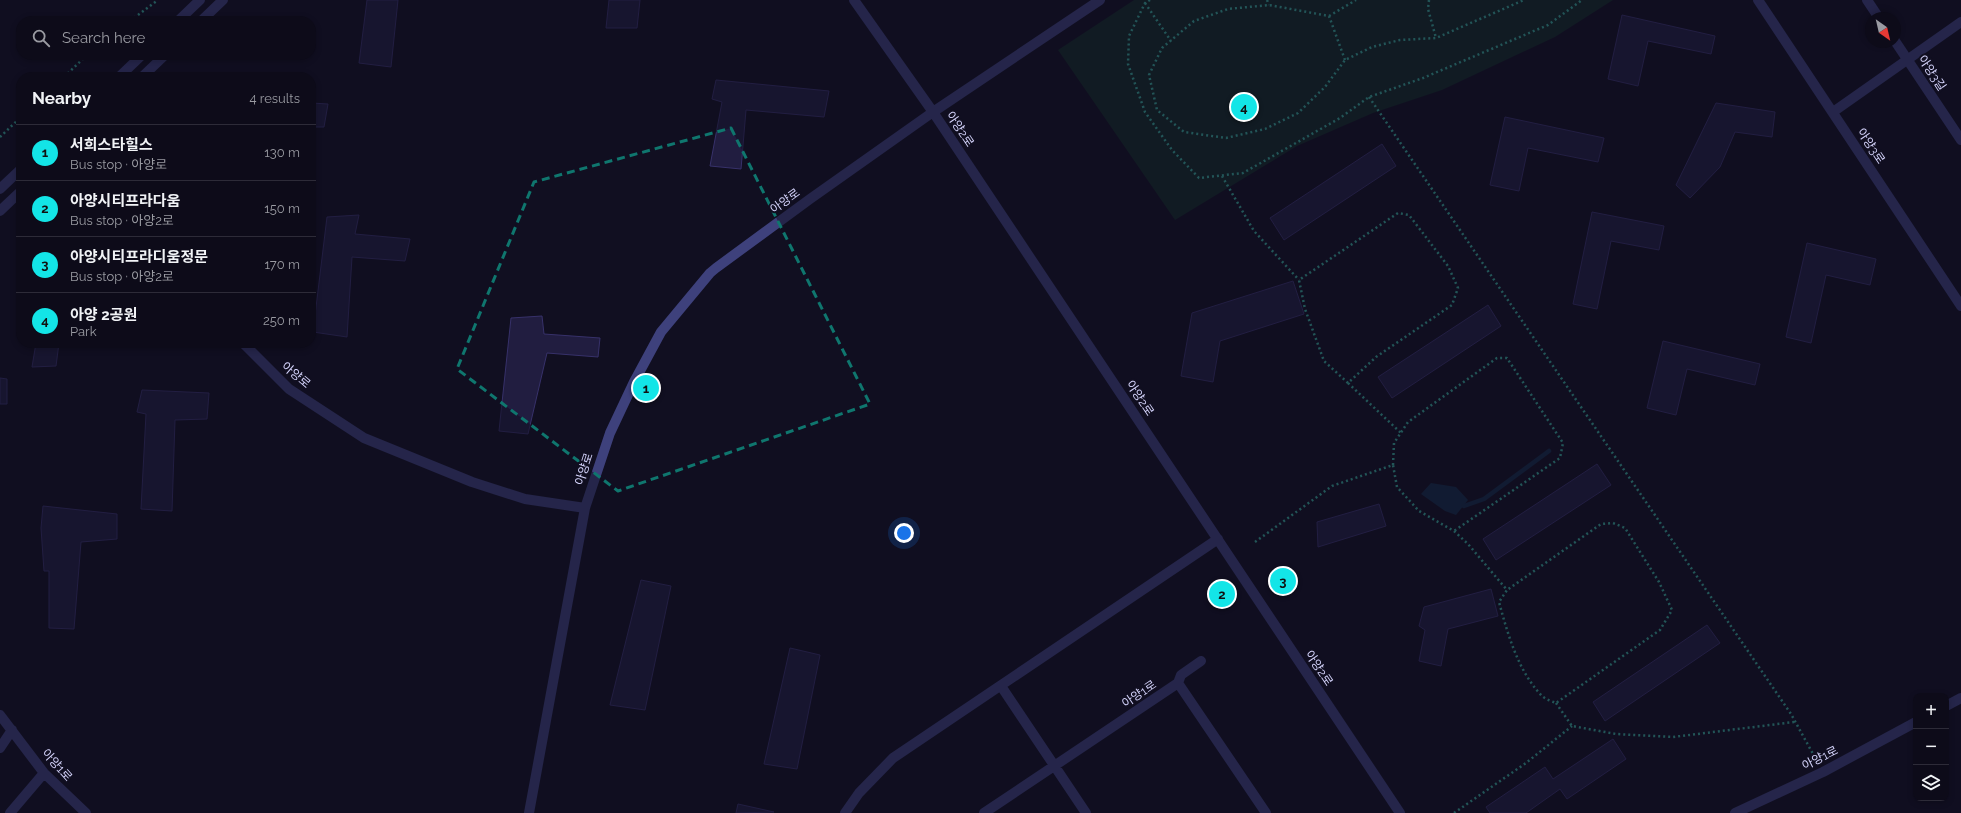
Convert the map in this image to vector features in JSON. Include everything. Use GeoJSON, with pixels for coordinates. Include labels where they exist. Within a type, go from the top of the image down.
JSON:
{"type":"FeatureCollection","features":[{"type":"Feature","properties":{"kind":"street"},"geometry":{"type":"LineString","coordinates":[[183,16],[200,0]]}},
{"type":"Feature","properties":{"kind":"street"},"geometry":{"type":"LineString","coordinates":[[206,16],[223,0]]}},
{"type":"Feature","properties":{"kind":"street","name":"아양2로"},"geometry":{"type":"LineString","coordinates":[[854,0],[933,112],[1400,813]]}},
{"type":"Feature","properties":{"kind":"street","name":"아양로"},"geometry":{"type":"LineString","coordinates":[[529,813],[585,508],[610,433],[634,382],[661,332],[710,273],[810,199],[933,112],[1100,0]]}},
{"type":"Feature","properties":{"kind":"street","name":"아양3로"},"geometry":{"type":"LineString","coordinates":[[1758,0],[1961,306]]}},
{"type":"Feature","properties":{"kind":"street"},"geometry":{"type":"LineString","coordinates":[[1867,0],[1875,12]]}},
{"type":"Feature","properties":{"kind":"street"},"geometry":{"type":"LineString","coordinates":[[1833,112],[1961,22]]}},
{"type":"Feature","properties":{"kind":"street","name":"아양3길"},"geometry":{"type":"LineString","coordinates":[[1900,48],[1961,140]]}},
{"type":"Feature","properties":{"kind":"street"},"geometry":{"type":"LineString","coordinates":[[124,72],[137,60]]}},
{"type":"Feature","properties":{"kind":"street"},"geometry":{"type":"LineString","coordinates":[[147,72],[160,60]]}},
{"type":"Feature","properties":{"kind":"street"},"geometry":{"type":"LineString","coordinates":[[0,189],[16,174]]}},
{"type":"Feature","properties":{"kind":"street"},"geometry":{"type":"LineString","coordinates":[[0,211],[16,196]]}},
{"type":"Feature","properties":{"kind":"street","name":"아양로"},"geometry":{"type":"LineString","coordinates":[[248,348],[289,389],[364,438],[487,487],[525,499],[585,508]]}},
{"type":"Feature","properties":{"kind":"street"},"geometry":{"type":"LineString","coordinates":[[845,813],[858,793],[893,758],[1218,539]]}},
{"type":"Feature","properties":{"kind":"street","name":"아양1로"},"geometry":{"type":"LineString","coordinates":[[984,813],[1178,683],[1181,675],[1201,661]]}},
{"type":"Feature","properties":{"kind":"street"},"geometry":{"type":"LineString","coordinates":[[1178,683],[1266,813]]}},
{"type":"Feature","properties":{"kind":"street"},"geometry":{"type":"LineString","coordinates":[[1001,686],[1086,813]]}},
{"type":"Feature","properties":{"kind":"street"},"geometry":{"type":"LineString","coordinates":[[1949,704],[1961,698]]}},
{"type":"Feature","properties":{"kind":"street","name":"아양1로"},"geometry":{"type":"LineString","coordinates":[[0,715],[44,773],[86,813]]}},
{"type":"Feature","properties":{"kind":"street","name":"아양1로"},"geometry":{"type":"LineString","coordinates":[[1735,813],[1823,772],[1913,724]]}},
{"type":"Feature","properties":{"kind":"street"},"geometry":{"type":"LineString","coordinates":[[0,748],[12,730]]}},
{"type":"Feature","properties":{"kind":"street"},"geometry":{"type":"LineString","coordinates":[[10,813],[44,773]]}},
{"type":"Feature","properties":{"kind":"path"},"geometry":{"type":"LineString","coordinates":[[137,16],[158,0]]}},
{"type":"Feature","properties":{"kind":"path"},"geometry":{"type":"LineString","coordinates":[[1150,0],[1145,3],[1129,36],[1128,64],[1145,112],[1172,150],[1199,178],[1243,172],[1340,118],[1369,97],[1423,78],[1548,25],[1582,0]]}},
{"type":"Feature","properties":{"kind":"path"},"geometry":{"type":"LineString","coordinates":[[1267,0],[1270,4]]}},
{"type":"Feature","properties":{"kind":"path"},"geometry":{"type":"LineString","coordinates":[[1356,0],[1329,16],[1270,4],[1228,9],[1194,21],[1162,48],[1149,75],[1157,110],[1184,132],[1226,138],[1265,128],[1298,114],[1325,87],[1346,60],[1372,47],[1400,40],[1436,38],[1524,0]]}},
{"type":"Feature","properties":{"kind":"path"},"geometry":{"type":"LineString","coordinates":[[1430,0],[1428,9],[1436,38]]}},
{"type":"Feature","properties":{"kind":"path"},"geometry":{"type":"LineString","coordinates":[[1145,3],[1171,41]]}},
{"type":"Feature","properties":{"kind":"path"},"geometry":{"type":"LineString","coordinates":[[1329,16],[1346,60]]}},
{"type":"Feature","properties":{"kind":"path"},"geometry":{"type":"LineString","coordinates":[[69,72],[82,60]]}},
{"type":"Feature","properties":{"kind":"path"},"geometry":{"type":"LineString","coordinates":[[1369,97],[1791,714],[1811,751]]}},
{"type":"Feature","properties":{"kind":"path"},"geometry":{"type":"LineString","coordinates":[[0,137],[16,122]]}},
{"type":"Feature","properties":{"kind":"path"},"geometry":{"type":"LineString","coordinates":[[1222,176],[1254,231],[1299,280],[1305,309],[1324,361],[1401,433]]}},
{"type":"Feature","properties":{"kind":"path"},"geometry":{"type":"LineString","coordinates":[[1299,280],[1398,213],[1410,214],[1448,266],[1458,288],[1452,305],[1376,357],[1348,383]]}},
{"type":"Feature","properties":{"kind":"path"},"geometry":{"type":"LineString","coordinates":[[1454,531],[1560,458],[1563,443],[1507,358],[1497,358],[1408,422],[1394,443],[1393,465],[1397,487],[1419,511],[1454,531],[1468,544],[1507,590]]}},
{"type":"Feature","properties":{"kind":"path"},"geometry":{"type":"LineString","coordinates":[[1255,542],[1332,486],[1393,465]]}},
{"type":"Feature","properties":{"kind":"path"},"geometry":{"type":"LineString","coordinates":[[1556,703],[1660,630],[1672,610],[1659,582],[1625,528],[1613,523],[1601,524],[1507,590],[1499,602],[1508,632],[1524,672],[1543,697],[1556,703],[1572,726],[1616,734],[1673,737],[1794,722]]}},
{"type":"Feature","properties":{"kind":"path"},"geometry":{"type":"LineString","coordinates":[[1454,813],[1526,763],[1572,726]]}},
{"type":"Feature","properties":{"kind":"highlighted area"},"geometry":{"type":"Polygon","coordinates":[[[731,128],[870,404],[618,491],[457,369],[534,182],[731,128]]]}},
{"type":"Feature","properties":{"kind":"green space"},"geometry":{"type":"Polygon","coordinates":[[[1134,0],[1613,0],[1555,37],[1442,90],[1373,113],[1297,146],[1175,220],[1058,50],[1134,0]]]}},
{"type":"Feature","properties":{"kind":"water"},"geometry":{"type":"Polygon","coordinates":[[[1431,483],[1456,487],[1468,500],[1456,515],[1445,511],[1421,494],[1431,483]]]}},
{"type":"Feature","properties":{"kind":"building"},"geometry":{"type":"Polygon","coordinates":[[[367,0],[398,0],[391,67],[359,63],[367,0]]]}},
{"type":"Feature","properties":{"kind":"building"},"geometry":{"type":"Polygon","coordinates":[[[609,0],[640,0],[637,28],[606,28],[609,0]]]}},
{"type":"Feature","properties":{"kind":"building"},"geometry":{"type":"Polygon","coordinates":[[[1622,15],[1715,36],[1711,54],[1648,41],[1638,86],[1608,79],[1622,15]]]}},
{"type":"Feature","properties":{"kind":"building"},"geometry":{"type":"Polygon","coordinates":[[[716,80],[829,91],[824,117],[746,110],[741,169],[710,166],[722,102],[712,99],[716,80]]]}},
{"type":"Feature","properties":{"kind":"building"},"geometry":{"type":"Polygon","coordinates":[[[316,103],[328,104],[324,127],[316,127],[316,103]]]}},
{"type":"Feature","properties":{"kind":"building"},"geometry":{"type":"Polygon","coordinates":[[[1716,103],[1775,112],[1772,137],[1735,132],[1720,167],[1690,198],[1676,185],[1716,103]]]}},
{"type":"Feature","properties":{"kind":"building"},"geometry":{"type":"Polygon","coordinates":[[[1505,117],[1604,138],[1598,162],[1528,148],[1519,191],[1490,185],[1505,117]]]}},
{"type":"Feature","properties":{"kind":"building"},"geometry":{"type":"Polygon","coordinates":[[[1382,144],[1396,166],[1284,240],[1270,218],[1382,144]]]}},
{"type":"Feature","properties":{"kind":"building"},"geometry":{"type":"Polygon","coordinates":[[[1592,212],[1664,226],[1659,250],[1611,241],[1597,309],[1573,304],[1592,212]]]}},
{"type":"Feature","properties":{"kind":"building"},"geometry":{"type":"Polygon","coordinates":[[[359,215],[355,234],[410,239],[405,261],[352,257],[347,337],[316,332],[316,307],[327,217],[359,215]]]}},
{"type":"Feature","properties":{"kind":"building"},"geometry":{"type":"Polygon","coordinates":[[[1807,243],[1876,259],[1870,285],[1826,275],[1811,343],[1786,337],[1807,243]]]}},
{"type":"Feature","properties":{"kind":"building"},"geometry":{"type":"Polygon","coordinates":[[[1293,281],[1304,314],[1220,341],[1213,382],[1181,376],[1192,313],[1293,281]]]}},
{"type":"Feature","properties":{"kind":"building"},"geometry":{"type":"Polygon","coordinates":[[[1488,305],[1501,326],[1392,398],[1378,377],[1488,305]]]}},
{"type":"Feature","properties":{"kind":"building"},"geometry":{"type":"Polygon","coordinates":[[[542,316],[544,334],[600,338],[598,357],[547,353],[528,434],[499,431],[511,318],[542,316]]]}},
{"type":"Feature","properties":{"kind":"building"},"geometry":{"type":"Polygon","coordinates":[[[1663,341],[1760,364],[1755,385],[1687,369],[1676,415],[1647,408],[1663,341]]]}},
{"type":"Feature","properties":{"kind":"building"},"geometry":{"type":"Polygon","coordinates":[[[35,348],[58,348],[56,366],[32,367],[35,348]]]}},
{"type":"Feature","properties":{"kind":"building"},"geometry":{"type":"Polygon","coordinates":[[[0,378],[7,379],[7,404],[0,404],[0,378]]]}},
{"type":"Feature","properties":{"kind":"building"},"geometry":{"type":"Polygon","coordinates":[[[142,390],[209,393],[207,419],[175,420],[172,511],[141,509],[146,414],[137,412],[142,390]]]}},
{"type":"Feature","properties":{"kind":"building"},"geometry":{"type":"Polygon","coordinates":[[[1597,464],[1611,485],[1496,560],[1483,539],[1597,464]]]}},
{"type":"Feature","properties":{"kind":"building"},"geometry":{"type":"Polygon","coordinates":[[[1379,504],[1386,526],[1318,547],[1317,522],[1379,504]]]}},
{"type":"Feature","properties":{"kind":"building"},"geometry":{"type":"Polygon","coordinates":[[[43,506],[117,514],[117,539],[81,542],[74,629],[49,628],[49,571],[44,571],[41,528],[43,506]]]}},
{"type":"Feature","properties":{"kind":"building"},"geometry":{"type":"Polygon","coordinates":[[[641,580],[671,586],[645,710],[610,705],[641,580]]]}},
{"type":"Feature","properties":{"kind":"building"},"geometry":{"type":"Polygon","coordinates":[[[1491,589],[1498,616],[1448,629],[1441,666],[1419,661],[1425,630],[1419,626],[1424,607],[1491,589]]]}},
{"type":"Feature","properties":{"kind":"building"},"geometry":{"type":"Polygon","coordinates":[[[1707,625],[1720,643],[1605,721],[1593,702],[1707,625]]]}},
{"type":"Feature","properties":{"kind":"building"},"geometry":{"type":"Polygon","coordinates":[[[790,648],[820,655],[797,769],[764,764],[790,648]]]}},
{"type":"Feature","properties":{"kind":"building"},"geometry":{"type":"Polygon","coordinates":[[[1613,739],[1626,759],[1567,799],[1560,789],[1526,813],[1490,813],[1486,807],[1545,767],[1553,779],[1613,739]]]}},
{"type":"Feature","properties":{"kind":"building"},"geometry":{"type":"Polygon","coordinates":[[[738,804],[774,812],[736,813],[738,804]]]}},
{"type":"Feature","properties":{"kind":"waterway"},"geometry":{"type":"LineString","coordinates":[[1464,506],[1484,499],[1549,451]]}},
{"type":"Feature","properties":{"kind":"place","name":"아양 2공원"},"geometry":{"type":"Point","coordinates":[1244,107]}},
{"type":"Feature","properties":{"kind":"place","name":"서희스타힐스"},"geometry":{"type":"Point","coordinates":[646,388]}},
{"type":"Feature","properties":{"kind":"place","name":"아양시티프라디움정문"},"geometry":{"type":"Point","coordinates":[1283,581]}},
{"type":"Feature","properties":{"kind":"place","name":"아양시티프라다움"},"geometry":{"type":"Point","coordinates":[1222,594]}}]}
